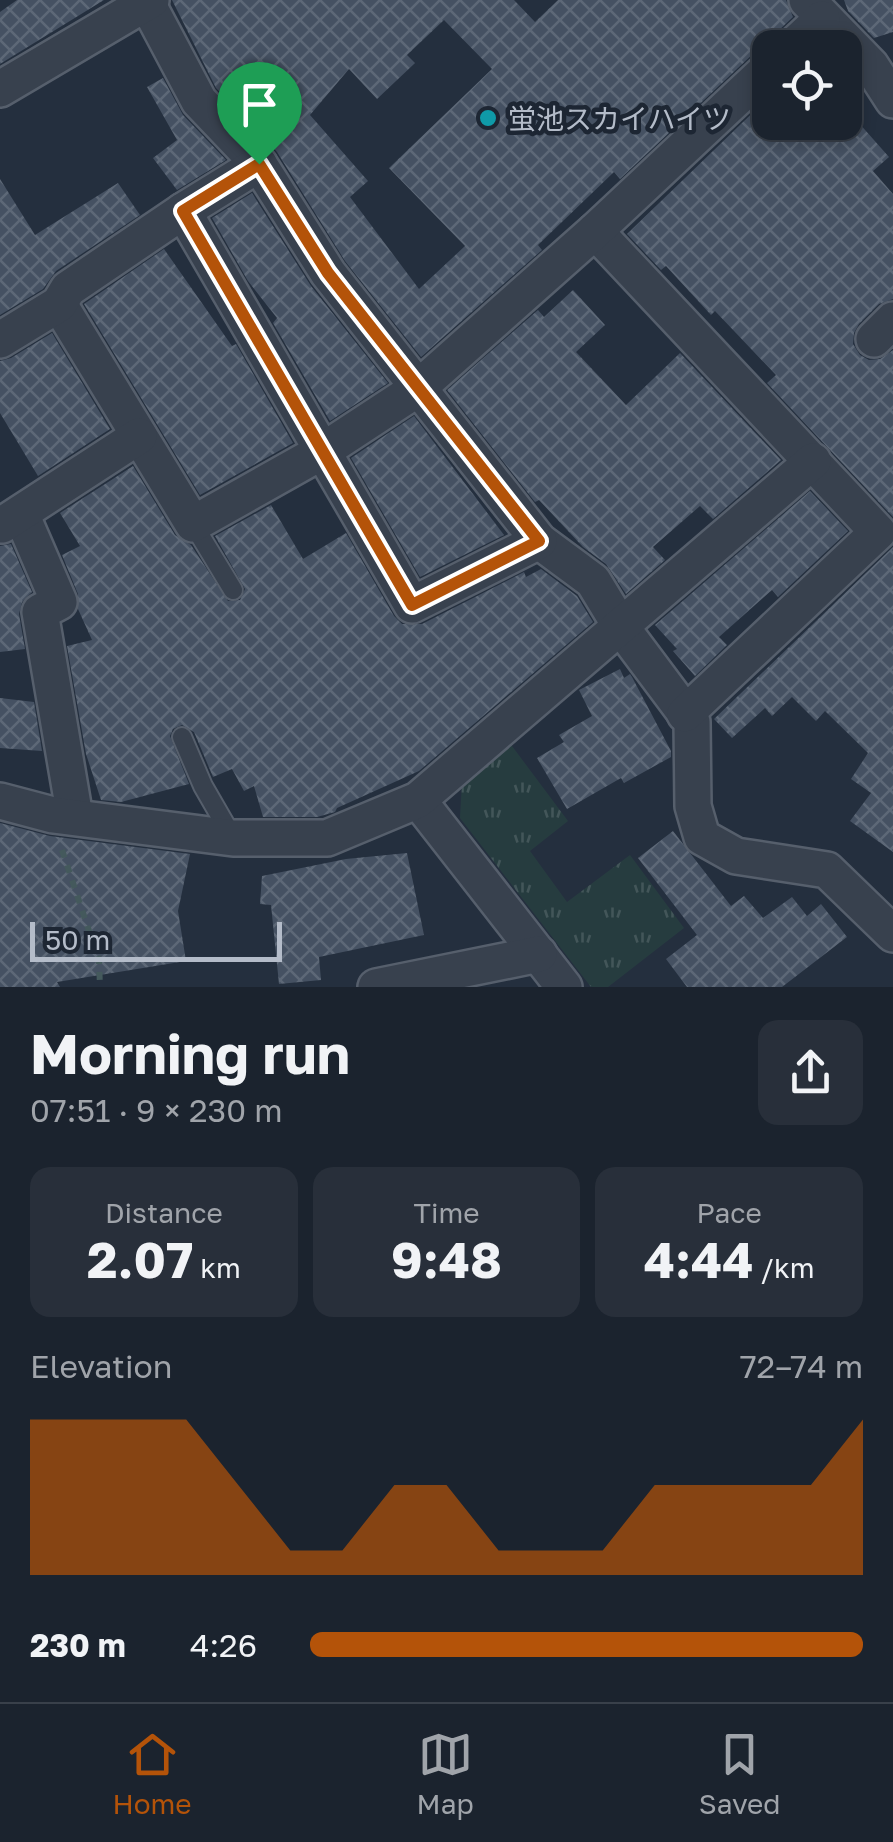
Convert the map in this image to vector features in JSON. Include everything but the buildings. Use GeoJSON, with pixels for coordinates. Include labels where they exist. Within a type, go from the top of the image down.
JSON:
{"type":"FeatureCollection","features":[{"type":"Feature","properties":{"kind":"street"},"geometry":{"type":"LineString","coordinates":[[0,89],[149,1],[200,100],[259,164],[328,273],[539,541],[592,582],[692,722],[693,806],[702,837],[736,856],[827,870],[893,934]]}},
{"type":"Feature","properties":{"kind":"street"},"geometry":{"type":"LineString","coordinates":[[814,9],[882,62],[893,100]]}},
{"type":"Feature","properties":{"kind":"street"},"geometry":{"type":"LineString","coordinates":[[59,304],[194,524],[321,452],[418,388],[752,84]]}},
{"type":"Feature","properties":{"kind":"street"},"geometry":{"type":"LineString","coordinates":[[0,340],[59,304],[68,289],[259,164]]}},
{"type":"Feature","properties":{"kind":"street"},"geometry":{"type":"LineString","coordinates":[[183,211],[412,605],[539,541]]}},
{"type":"Feature","properties":{"kind":"street"},"geometry":{"type":"LineString","coordinates":[[594,231],[878,532],[685,714]]}},
{"type":"Feature","properties":{"kind":"street"},"geometry":{"type":"LineString","coordinates":[[64,816],[40,612],[58,602],[10,520],[140,436]]}},
{"type":"Feature","properties":{"kind":"street"},"geometry":{"type":"LineString","coordinates":[[0,801],[64,816],[233,838],[327,838],[418,800],[813,461]]}},
{"type":"Feature","properties":{"kind":"street"},"geometry":{"type":"LineString","coordinates":[[418,800],[564,987]]}},
{"type":"Feature","properties":{"kind":"street"},"geometry":{"type":"LineString","coordinates":[[376,987],[539,954]]}},
{"type":"Feature","properties":{"kind":"lane"},"geometry":{"type":"LineString","coordinates":[[194,524],[233,590]]}},
{"type":"Feature","properties":{"kind":"lane"},"geometry":{"type":"LineString","coordinates":[[182,738],[203,786],[233,838]]}},
{"type":"Feature","properties":{"kind":"path"},"geometry":{"type":"LineString","coordinates":[[64,816],[99,961],[100,987]]}},
{"type":"Feature","properties":{"kind":"green space"},"geometry":{"type":"Polygon","coordinates":[[[509,742],[568,821],[530,851],[567,902],[630,855],[684,928],[608,987],[591,987],[460,818],[462,782],[509,742]]]}},
{"type":"Feature","properties":{"kind":"place","name":"蛍池スカイハイツ"},"geometry":{"type":"Point","coordinates":[488,118]}},
{"type":"Feature","properties":{"kind":"route"},"geometry":{"type":"LineString","coordinates":[[259,164],[328,273],[539,541],[412,605],[183,211],[259,164]]}}]}
